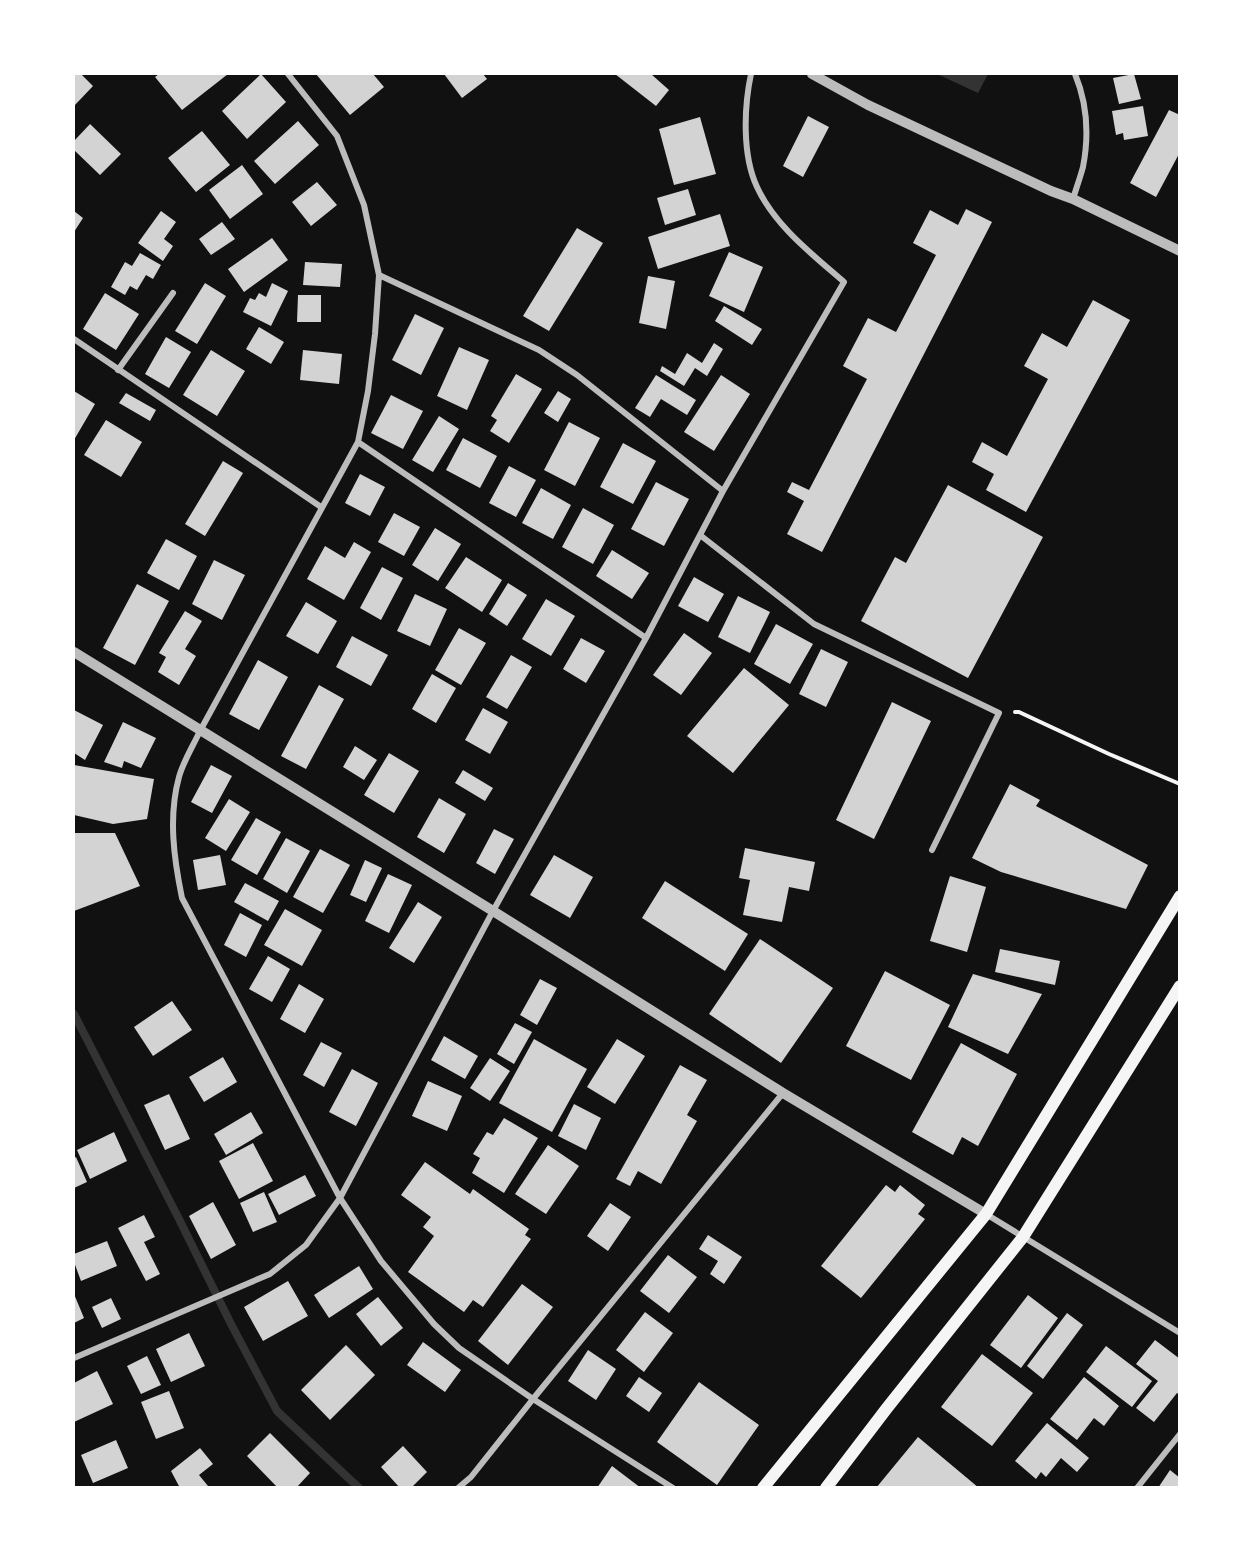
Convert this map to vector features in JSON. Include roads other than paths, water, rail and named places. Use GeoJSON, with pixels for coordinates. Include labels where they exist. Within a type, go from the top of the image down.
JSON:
{"type":"FeatureCollection","features":[{"type":"Feature","properties":{"kind":"main road"},"geometry":{"type":"LineString","coordinates":[[763,1488],[986,1214],[1179,896]]}},
{"type":"Feature","properties":{"kind":"main road"},"geometry":{"type":"LineString","coordinates":[[826,1488],[1023,1237],[1179,986]]}},
{"type":"Feature","properties":{"kind":"street"},"geometry":{"type":"LineString","coordinates":[[288,74],[336,136],[364,206],[379,275],[368,391],[358,441],[201,731],[179,776],[174,805],[174,836],[175,865],[182,898],[340,1198],[381,1261],[434,1324],[459,1348],[533,1400],[673,1488]]}},
{"type":"Feature","properties":{"kind":"street"},"geometry":{"type":"LineString","coordinates":[[74,1358],[270,1274],[306,1245],[340,1198],[492,910],[646,638],[723,492],[844,282],[798,241],[770,210],[756,186],[749,160],[746,130],[746,105],[751,74]]}},
{"type":"Feature","properties":{"kind":"street"},"geometry":{"type":"LineString","coordinates":[[813,74],[878,110],[1179,251]]}},
{"type":"Feature","properties":{"kind":"street"},"geometry":{"type":"LineString","coordinates":[[1072,199],[1082,168],[1086,140],[1082,93],[1075,74]]}},
{"type":"Feature","properties":{"kind":"street"},"geometry":{"type":"LineString","coordinates":[[379,275],[539,350],[578,375],[723,492]]}},
{"type":"Feature","properties":{"kind":"street"},"geometry":{"type":"LineString","coordinates":[[118,370],[173,293]]}},
{"type":"Feature","properties":{"kind":"street"},"geometry":{"type":"LineString","coordinates":[[74,339],[321,507]]}},
{"type":"Feature","properties":{"kind":"street"},"geometry":{"type":"LineString","coordinates":[[358,441],[646,638]]}},
{"type":"Feature","properties":{"kind":"street"},"geometry":{"type":"LineString","coordinates":[[700,535],[814,624],[999,714],[932,850]]}},
{"type":"Feature","properties":{"kind":"street"},"geometry":{"type":"LineString","coordinates":[[74,652],[783,1093],[1179,1333]]}},
{"type":"Feature","properties":{"kind":"street"},"geometry":{"type":"LineString","coordinates":[[458,1488],[471,1477],[783,1093]]}},
{"type":"Feature","properties":{"kind":"street"},"geometry":{"type":"LineString","coordinates":[[1137,1488],[1179,1434]]}},
{"type":"Feature","properties":{"kind":"waterway"},"geometry":{"type":"LineString","coordinates":[[74,1014],[277,1411],[359,1488]]}}]}
